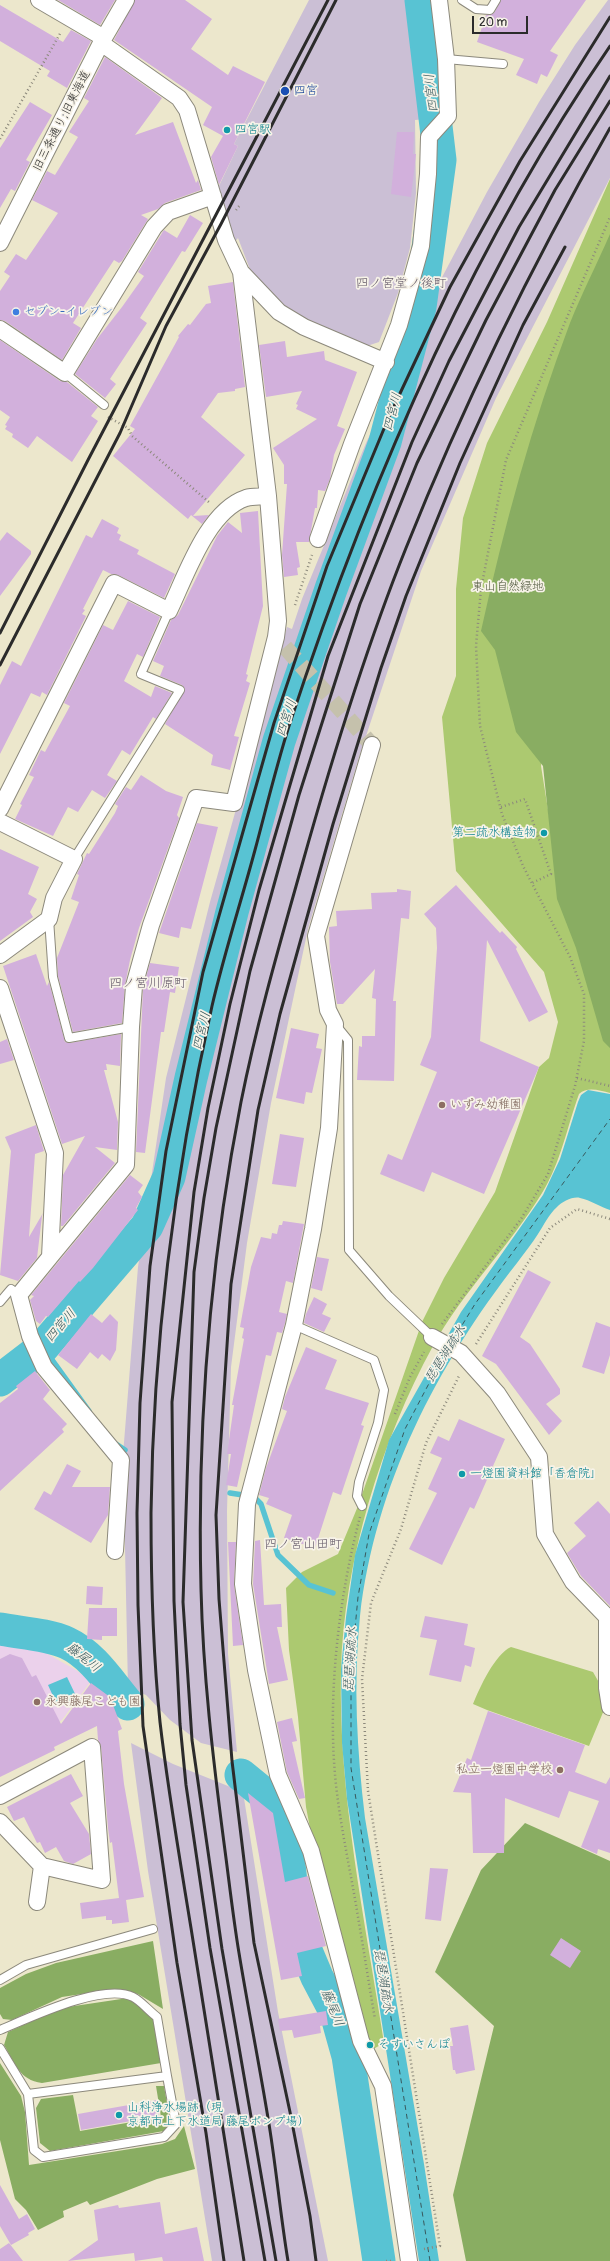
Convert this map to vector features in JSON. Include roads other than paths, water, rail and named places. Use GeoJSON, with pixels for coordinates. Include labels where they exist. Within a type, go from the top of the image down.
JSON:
{"type":"FeatureCollection","features":[{"type":"Feature","properties":{"kind":"street"},"geometry":{"type":"LineString","coordinates":[[40,0],[103,40],[179,98],[188,110],[226,240],[241,272],[268,496],[280,635],[234,803],[196,798],[149,933],[134,986],[126,1165],[19,1295],[30,1336],[44,1367],[120,1460],[115,1551]]}},
{"type":"Feature","properties":{"kind":"street","name":"旧三条通り;旧東海道"},"geometry":{"type":"LineString","coordinates":[[0,243],[103,40],[126,0]]}},
{"type":"Feature","properties":{"kind":"street"},"geometry":{"type":"LineString","coordinates":[[318,539],[352,444],[386,362],[399,325],[421,246],[428,174],[429,137],[448,116],[446,59],[439,0]]}},
{"type":"Feature","properties":{"kind":"street"},"geometry":{"type":"LineString","coordinates":[[0,329],[65,373],[154,227],[168,212],[213,196]]}},
{"type":"Feature","properties":{"kind":"street"},"geometry":{"type":"LineString","coordinates":[[241,272],[279,312],[304,327],[386,362]]}},
{"type":"Feature","properties":{"kind":"street"},"geometry":{"type":"LineString","coordinates":[[0,809],[114,583],[169,611],[208,532],[222,513],[245,499],[268,496]]}},
{"type":"Feature","properties":{"kind":"street"},"geometry":{"type":"LineString","coordinates":[[372,745],[316,936],[328,1010],[335,1024],[329,1128],[313,1229],[294,1325],[247,1504],[243,1584],[256,1670],[278,1775],[311,1851],[361,2041],[383,2086],[408,2261]]}},
{"type":"Feature","properties":{"kind":"street"},"geometry":{"type":"LineString","coordinates":[[0,822],[74,859],[54,898],[49,919],[0,955]]}},
{"type":"Feature","properties":{"kind":"street"},"geometry":{"type":"LineString","coordinates":[[0,988],[55,1152],[50,1257]]}},
{"type":"Feature","properties":{"kind":"street"},"geometry":{"type":"LineString","coordinates":[[434,1338],[464,1356],[498,1393],[539,1457],[545,1534],[573,1582],[607,1617],[610,1707]]}},
{"type":"Feature","properties":{"kind":"street"},"geometry":{"type":"LineString","coordinates":[[0,1796],[92,1747],[102,1880],[42,1866],[0,1822]]}},
{"type":"Feature","properties":{"kind":"street"},"geometry":{"type":"LineString","coordinates":[[37,1902],[42,1866]]}},
{"type":"Feature","properties":{"kind":"lane"},"geometry":{"type":"LineString","coordinates":[[462,0],[476,9],[490,10],[496,0]]}},
{"type":"Feature","properties":{"kind":"lane"},"geometry":{"type":"LineString","coordinates":[[446,59],[503,64]]}},
{"type":"Feature","properties":{"kind":"lane"},"geometry":{"type":"LineString","coordinates":[[65,373],[104,405]]}},
{"type":"Feature","properties":{"kind":"lane"},"geometry":{"type":"LineString","coordinates":[[74,859],[180,690],[141,674],[169,611]]}},
{"type":"Feature","properties":{"kind":"lane"},"geometry":{"type":"LineString","coordinates":[[49,919],[53,977],[69,1038],[131,1027]]}},
{"type":"Feature","properties":{"kind":"lane"},"geometry":{"type":"LineString","coordinates":[[335,1024],[348,1040],[349,1250],[389,1296],[434,1338]]}},
{"type":"Feature","properties":{"kind":"lane"},"geometry":{"type":"LineString","coordinates":[[0,1302],[11,1288],[19,1295]]}},
{"type":"Feature","properties":{"kind":"lane"},"geometry":{"type":"LineString","coordinates":[[294,1325],[374,1360],[384,1390],[378,1423],[356,1496],[362,1506]]}},
{"type":"Feature","properties":{"kind":"lane"},"geometry":{"type":"LineString","coordinates":[[0,1980],[26,1965],[153,1929]]}},
{"type":"Feature","properties":{"kind":"lane"},"geometry":{"type":"LineString","coordinates":[[0,2030],[65,2002],[115,1994],[132,1997],[157,2017],[176,2124],[164,2137],[43,2157],[34,2150],[28,2094],[0,2048]]}},
{"type":"Feature","properties":{"kind":"lane"},"geometry":{"type":"LineString","coordinates":[[28,2094],[167,2076]]}},
{"type":"Feature","properties":{"kind":"water","name":"琵琶湖疏水"},"geometry":{"type":"Polygon","coordinates":[[[588,1090],[610,1094],[610,1210],[588,1200],[577,1198],[568,1200],[559,1205],[549,1216],[461,1343],[436,1385],[414,1429],[395,1474],[380,1520],[368,1567],[360,1616],[356,1692],[358,1742],[365,1818],[439,2261],[419,2261],[347,1799],[342,1743],[341,1669],[346,1617],[355,1555],[389,1440],[461,1312],[543,1195],[560,1159],[581,1095],[588,1090]]]}},
{"type":"Feature","properties":{"kind":"water"},"geometry":{"type":"Polygon","coordinates":[[[67,1677],[77,1698],[58,1707],[48,1685],[67,1677]]]}},
{"type":"Feature","properties":{"kind":"waterway","name":"四宮川"},"geometry":{"type":"LineString","coordinates":[[0,1380],[43,1347],[147,1226],[169,1177],[191,1078],[232,912],[279,741],[331,589],[385,442],[420,307],[440,160],[421,0]]}},
{"type":"Feature","properties":{"kind":"waterway"},"geometry":{"type":"LineString","coordinates":[[45,1350],[89,1411]]}},
{"type":"Feature","properties":{"kind":"waterway"},"geometry":{"type":"LineString","coordinates":[[116,1444],[125,1450]]}},
{"type":"Feature","properties":{"kind":"waterway"},"geometry":{"type":"LineString","coordinates":[[230,1493],[243,1495]]}},
{"type":"Feature","properties":{"kind":"waterway"},"geometry":{"type":"LineString","coordinates":[[253,1496],[261,1504],[278,1555],[309,1585],[333,1593]]}},
{"type":"Feature","properties":{"kind":"waterway","name":"藤尾川"},"geometry":{"type":"LineString","coordinates":[[0,1629],[51,1638],[67,1643],[76,1648],[93,1662],[128,1704]]}},
{"type":"Feature","properties":{"kind":"waterway","name":"藤尾川"},"geometry":{"type":"LineString","coordinates":[[241,1775],[268,1797],[284,1822],[291,1882],[304,1946],[317,1977],[336,2013],[348,2056],[379,2261]]}},
{"type":"Feature","properties":{"kind":"tunnel"},"geometry":{"type":"LineString","coordinates":[[285,647],[372,745]]}},
{"type":"Feature","properties":{"kind":"railway"},"geometry":{"type":"LineString","coordinates":[[0,633],[88,460],[328,0]]}},
{"type":"Feature","properties":{"kind":"railway"},"geometry":{"type":"LineString","coordinates":[[0,665],[120,433],[166,326],[221,224],[336,0]]}},
{"type":"Feature","properties":{"kind":"railway"},"geometry":{"type":"LineString","coordinates":[[224,2261],[206,2133],[177,1963],[143,1726],[138,1605],[137,1513],[140,1403],[150,1266],[166,1151],[203,972],[274,723],[327,566],[388,419],[450,287],[520,161],[610,17]]}},
{"type":"Feature","properties":{"kind":"railway"},"geometry":{"type":"LineString","coordinates":[[244,2261],[170,1800],[160,1722],[154,1644],[151,1513],[156,1385],[168,1258],[187,1131],[212,1006],[280,757],[319,637],[352,549],[387,461],[426,374],[467,289],[511,206],[559,124],[610,46]]}},
{"type":"Feature","properties":{"kind":"railway"},"geometry":{"type":"LineString","coordinates":[[265,2261],[210,1948],[186,1785],[180,1724],[174,1601],[172,1402],[194,1192],[208,1108],[230,1004],[259,890],[328,656],[412,442],[449,361],[519,227],[610,76]]}},
{"type":"Feature","properties":{"kind":"railway"},"geometry":{"type":"LineString","coordinates":[[276,2261],[222,1949],[192,1740],[183,1602],[194,1272],[204,1198],[216,1128],[250,971],[299,795],[360,604],[417,463],[486,320],[555,190],[610,101]]}},
{"type":"Feature","properties":{"kind":"railway"},"geometry":{"type":"LineString","coordinates":[[288,2261],[271,2136],[242,1974],[233,1912],[212,1748],[202,1621],[200,1528],[204,1405],[214,1283],[230,1162],[254,1042],[285,924],[337,745],[363,665],[391,587],[428,494],[501,334],[554,230],[610,128]]}},
{"type":"Feature","properties":{"kind":"railway"},"geometry":{"type":"LineString","coordinates":[[316,2261],[310,2216],[290,2112],[254,1943],[232,1761],[219,1599],[216,1515],[231,1284],[258,1110],[280,1014],[333,824],[381,668],[406,596],[460,463],[523,325],[565,247]]}},
{"type":"Feature","properties":{"kind":"place","name":"四宮"},"geometry":{"type":"Point","coordinates":[285,91]}},
{"type":"Feature","properties":{"kind":"place","name":"四宮駅"},"geometry":{"type":"Point","coordinates":[227,130]}},
{"type":"Feature","properties":{"kind":"place","name":"セブン-イレブン"},"geometry":{"type":"Point","coordinates":[16,312]}},
{"type":"Feature","properties":{"kind":"place","name":"第二疏水構造物"},"geometry":{"type":"Point","coordinates":[544,833]}},
{"type":"Feature","properties":{"kind":"place","name":"いずみ幼稚園"},"geometry":{"type":"Point","coordinates":[442,1105]}},
{"type":"Feature","properties":{"kind":"place","name":"一燈園資料館「香倉院」"},"geometry":{"type":"Point","coordinates":[462,1474]}},
{"type":"Feature","properties":{"kind":"place","name":"永興藤尾こども園"},"geometry":{"type":"Point","coordinates":[37,1702]}},
{"type":"Feature","properties":{"kind":"place","name":"私立一燈園中学校"},"geometry":{"type":"Point","coordinates":[560,1770]}},
{"type":"Feature","properties":{"kind":"place","name":"そすいさんぽ"},"geometry":{"type":"Point","coordinates":[370,2045]}},
{"type":"Feature","properties":{"kind":"place","name":"山科浄水場跡（現 京都市上下水道局 藤尾ポンプ場）"},"geometry":{"type":"Point","coordinates":[119,2115]}},
{"type":"Feature","properties":{"kind":"district","name":"四ノ宮堂ノ後町"},"geometry":{"type":"Point","coordinates":[401,284]}},
{"type":"Feature","properties":{"kind":"district","name":"四ノ宮川原町"},"geometry":{"type":"Point","coordinates":[148,984]}},
{"type":"Feature","properties":{"kind":"district","name":"四ノ宮山田町"},"geometry":{"type":"Point","coordinates":[303,1545]}},
{"type":"Feature","properties":{"kind":"park label","name":"東山自然緑地"},"geometry":{"type":"Point","coordinates":[508,587]}}]}
